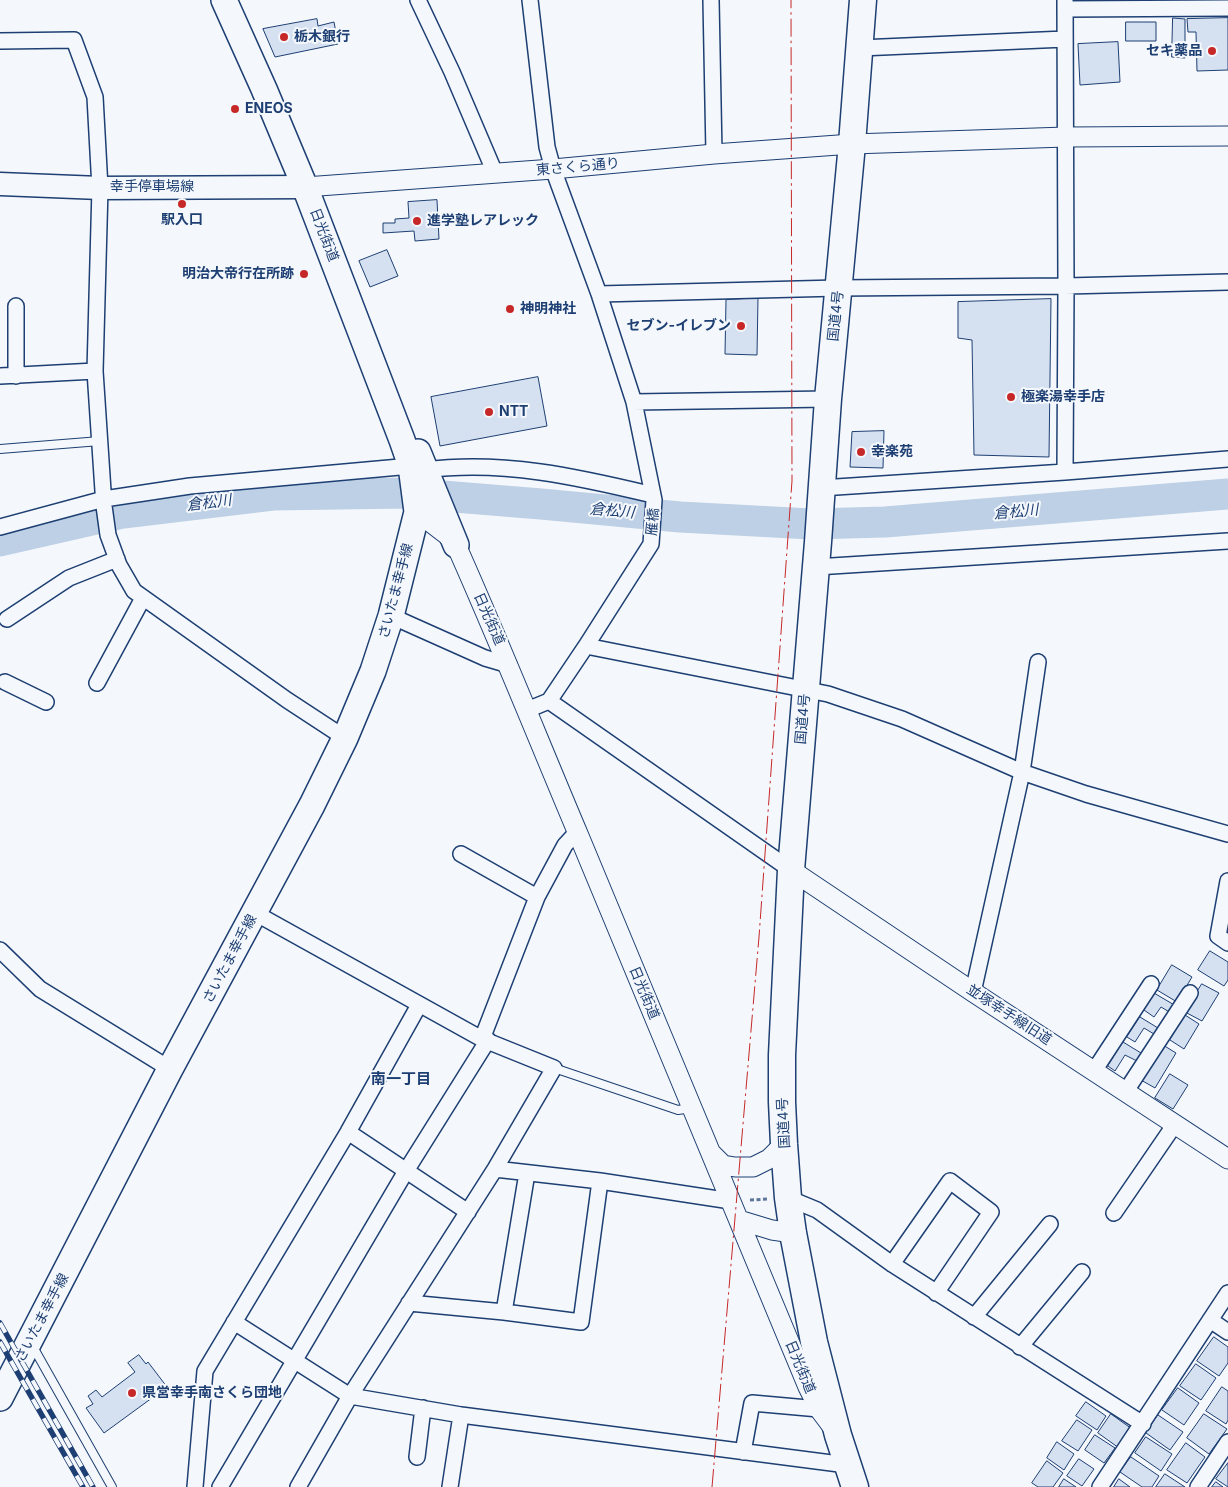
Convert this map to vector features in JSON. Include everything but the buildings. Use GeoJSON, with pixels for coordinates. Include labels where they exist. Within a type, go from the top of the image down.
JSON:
{"type":"FeatureCollection","features":[{"type":"Feature","properties":{"kind":"highway","name":"国道4号"},"geometry":{"type":"LineString","coordinates":[[838,1435],[814,1342],[793,1233],[784,1144],[782,1055],[791,870],[828,399],[852,144],[863,0]]}},
{"type":"Feature","properties":{"kind":"highway","name":"日光街道"},"geometry":{"type":"LineString","coordinates":[[838,1435],[851,1476]]}},
{"type":"Feature","properties":{"kind":"main road","name":"日光街道"},"geometry":{"type":"LineString","coordinates":[[224,0],[305,187],[402,440],[419,471],[424,506]]}},
{"type":"Feature","properties":{"kind":"main road","name":"幸手停車場線"},"geometry":{"type":"LineString","coordinates":[[0,184],[100,188],[305,187]]}},
{"type":"Feature","properties":{"kind":"main road"},"geometry":{"type":"LineString","coordinates":[[424,506],[456,545]]}},
{"type":"Feature","properties":{"kind":"main road","name":"さいたま幸手線"},"geometry":{"type":"LineString","coordinates":[[2,1386],[30,1342],[170,1069],[312,805],[373,671],[391,616],[400,574],[424,506]]}},
{"type":"Feature","properties":{"kind":"street"},"geometry":{"type":"LineString","coordinates":[[418,0],[452,72],[495,173]]}},
{"type":"Feature","properties":{"kind":"street","name":"雁橋"},"geometry":{"type":"LineString","coordinates":[[530,0],[546,147],[599,294],[634,402],[654,498],[651,544],[586,646]]}},
{"type":"Feature","properties":{"kind":"street"},"geometry":{"type":"LineString","coordinates":[[711,0],[714,154]]}},
{"type":"Feature","properties":{"kind":"street"},"geometry":{"type":"LineString","coordinates":[[1065,472],[1065,5],[1164,4],[1228,8]]}},
{"type":"Feature","properties":{"kind":"street"},"geometry":{"type":"LineString","coordinates":[[860,48],[1065,39]]}},
{"type":"Feature","properties":{"kind":"street"},"geometry":{"type":"LineString","coordinates":[[0,41],[74,40],[95,96],[100,188],[95,371],[108,535],[119,565],[134,591],[286,700],[344,738]]}},
{"type":"Feature","properties":{"kind":"street","name":"東さくら通り"},"geometry":{"type":"LineString","coordinates":[[305,187],[852,144],[1066,137],[1228,136]]}},
{"type":"Feature","properties":{"kind":"street"},"geometry":{"type":"LineString","coordinates":[[599,294],[1228,282]]}},
{"type":"Feature","properties":{"kind":"street"},"geometry":{"type":"LineString","coordinates":[[16,306],[16,376]]}},
{"type":"Feature","properties":{"kind":"street"},"geometry":{"type":"LineString","coordinates":[[0,376],[95,371]]}},
{"type":"Feature","properties":{"kind":"street"},"geometry":{"type":"LineString","coordinates":[[634,402],[828,399]]}},
{"type":"Feature","properties":{"kind":"street"},"geometry":{"type":"LineString","coordinates":[[821,496],[1065,472],[1228,459]]}},
{"type":"Feature","properties":{"kind":"street"},"geometry":{"type":"LineString","coordinates":[[0,527],[104,502],[190,486],[419,471],[449,467],[516,468],[579,478],[654,498]]}},
{"type":"Feature","properties":{"kind":"street"},"geometry":{"type":"LineString","coordinates":[[817,555],[1228,541]]}},
{"type":"Feature","properties":{"kind":"street","name":"日光街道"},"geometry":{"type":"LineString","coordinates":[[456,545],[509,665],[808,1386],[819,1409],[838,1435]]}},
{"type":"Feature","properties":{"kind":"street"},"geometry":{"type":"LineString","coordinates":[[6,619],[69,578],[117,559]]}},
{"type":"Feature","properties":{"kind":"street"},"geometry":{"type":"LineString","coordinates":[[97,683],[144,598]]}},
{"type":"Feature","properties":{"kind":"street"},"geometry":{"type":"LineString","coordinates":[[391,616],[485,658],[509,665]]}},
{"type":"Feature","properties":{"kind":"street"},"geometry":{"type":"LineString","coordinates":[[527,710],[549,701],[586,646],[828,694],[902,719],[1022,772],[1086,794],[1228,834]]}},
{"type":"Feature","properties":{"kind":"street"},"geometry":{"type":"LineString","coordinates":[[973,992],[1022,772],[1038,662]]}},
{"type":"Feature","properties":{"kind":"street"},"geometry":{"type":"LineString","coordinates":[[2,684],[46,702]]}},
{"type":"Feature","properties":{"kind":"street"},"geometry":{"type":"LineString","coordinates":[[549,701],[791,870]]}},
{"type":"Feature","properties":{"kind":"street"},"geometry":{"type":"LineString","coordinates":[[220,1487],[294,1359],[485,1040],[537,897],[565,845],[577,832]]}},
{"type":"Feature","properties":{"kind":"street"},"geometry":{"type":"LineString","coordinates":[[461,854],[537,897]]}},
{"type":"Feature","properties":{"kind":"street","name":"並塚幸手線旧道"},"geometry":{"type":"LineString","coordinates":[[791,870],[1228,1159]]}},
{"type":"Feature","properties":{"kind":"street"},"geometry":{"type":"LineString","coordinates":[[1228,880],[1218,936],[1228,943]]}},
{"type":"Feature","properties":{"kind":"street"},"geometry":{"type":"LineString","coordinates":[[255,913],[485,1040],[554,1068],[468,1212],[350,1396],[298,1487]]}},
{"type":"Feature","properties":{"kind":"street"},"geometry":{"type":"LineString","coordinates":[[0,950],[40,990],[170,1069]]}},
{"type":"Feature","properties":{"kind":"street"},"geometry":{"type":"LineString","coordinates":[[1094,1071],[1151,984]]}},
{"type":"Feature","properties":{"kind":"street"},"geometry":{"type":"LineString","coordinates":[[1126,1091],[1190,993]]}},
{"type":"Feature","properties":{"kind":"street"},"geometry":{"type":"LineString","coordinates":[[195,1487],[205,1371],[348,1132],[420,1005]]}},
{"type":"Feature","properties":{"kind":"street"},"geometry":{"type":"LineString","coordinates":[[1114,1213],[1175,1124]]}},
{"type":"Feature","properties":{"kind":"street"},"geometry":{"type":"LineString","coordinates":[[348,1132],[468,1212]]}},
{"type":"Feature","properties":{"kind":"street"},"geometry":{"type":"LineString","coordinates":[[712,1154],[723,1165],[735,1167],[753,1166],[768,1159],[784,1144]]}},
{"type":"Feature","properties":{"kind":"street"},"geometry":{"type":"LineString","coordinates":[[495,1168],[600,1181],[732,1201]]}},
{"type":"Feature","properties":{"kind":"street"},"geometry":{"type":"LineString","coordinates":[[504,1312],[527,1173]]}},
{"type":"Feature","properties":{"kind":"street"},"geometry":{"type":"LineString","coordinates":[[409,1303],[581,1322],[600,1181]]}},
{"type":"Feature","properties":{"kind":"street"},"geometry":{"type":"LineString","coordinates":[[892,1264],[950,1181],[991,1212],[936,1292]]}},
{"type":"Feature","properties":{"kind":"street"},"geometry":{"type":"LineString","coordinates":[[788,1198],[817,1210],[892,1264],[1143,1424]]}},
{"type":"Feature","properties":{"kind":"street"},"geometry":{"type":"LineString","coordinates":[[739,1220],[772,1230],[793,1233]]}},
{"type":"Feature","properties":{"kind":"street"},"geometry":{"type":"LineString","coordinates":[[974,1317],[1050,1224]]}},
{"type":"Feature","properties":{"kind":"street"},"geometry":{"type":"LineString","coordinates":[[1020,1346],[1082,1272]]}},
{"type":"Feature","properties":{"kind":"street"},"geometry":{"type":"LineString","coordinates":[[1100,1487],[1228,1293]]}},
{"type":"Feature","properties":{"kind":"street"},"geometry":{"type":"LineString","coordinates":[[1210,1320],[1228,1332]]}},
{"type":"Feature","properties":{"kind":"street"},"geometry":{"type":"LineString","coordinates":[[234,1322],[350,1396],[461,1415],[743,1452],[851,1476]]}},
{"type":"Feature","properties":{"kind":"street"},"geometry":{"type":"LineString","coordinates":[[743,1452],[752,1403],[819,1409]]}},
{"type":"Feature","properties":{"kind":"street"},"geometry":{"type":"LineString","coordinates":[[417,1457],[423,1408]]}},
{"type":"Feature","properties":{"kind":"street"},"geometry":{"type":"LineString","coordinates":[[450,1487],[461,1415]]}},
{"type":"Feature","properties":{"kind":"street"},"geometry":{"type":"LineString","coordinates":[[1198,1487],[1228,1442]]}},
{"type":"Feature","properties":{"kind":"lane"},"geometry":{"type":"LineString","coordinates":[[0,449],[100,441]]}},
{"type":"Feature","properties":{"kind":"lane"},"geometry":{"type":"LineString","coordinates":[[554,1068],[678,1110],[692,1108]]}},
{"type":"Feature","properties":{"kind":"lane"},"geometry":{"type":"LineString","coordinates":[[30,1342],[112,1487]]}},
{"type":"Feature","properties":{"kind":"path"},"geometry":{"type":"LineString","coordinates":[[732,1201],[788,1198]]}},
{"type":"Feature","properties":{"kind":"waterway","name":"倉松川"},"geometry":{"type":"LineString","coordinates":[[0,541],[123,513],[273,495],[406,493],[680,517],[811,524],[885,522],[1228,494]]}},
{"type":"Feature","properties":{"kind":"railway"},"geometry":{"type":"LineString","coordinates":[[0,1323],[93,1487]]}},
{"type":"Feature","properties":{"kind":"railway"},"geometry":{"type":"LineString","coordinates":[[0,1342],[83,1487]]}},
{"type":"Feature","properties":{"kind":"power"},"geometry":{"type":"LineString","coordinates":[[712,1487],[759,937],[792,481],[791,0]]}},
{"type":"Feature","properties":{"kind":"place","name":"栃木銀行"},"geometry":{"type":"Point","coordinates":[284,37]}},
{"type":"Feature","properties":{"kind":"place","name":"セキ薬品"},"geometry":{"type":"Point","coordinates":[1212,51]}},
{"type":"Feature","properties":{"kind":"place","name":"ENEOS"},"geometry":{"type":"Point","coordinates":[235,109]}},
{"type":"Feature","properties":{"kind":"place","name":"駅入口"},"geometry":{"type":"Point","coordinates":[182,204]}},
{"type":"Feature","properties":{"kind":"place","name":"進学塾レアレック"},"geometry":{"type":"Point","coordinates":[417,221]}},
{"type":"Feature","properties":{"kind":"place","name":"明治大帝行在所跡"},"geometry":{"type":"Point","coordinates":[304,274]}},
{"type":"Feature","properties":{"kind":"place","name":"神明神社"},"geometry":{"type":"Point","coordinates":[510,309]}},
{"type":"Feature","properties":{"kind":"place","name":"セブン-イレブン"},"geometry":{"type":"Point","coordinates":[741,326]}},
{"type":"Feature","properties":{"kind":"place","name":"極楽湯幸手店"},"geometry":{"type":"Point","coordinates":[1011,397]}},
{"type":"Feature","properties":{"kind":"place","name":"NTT"},"geometry":{"type":"Point","coordinates":[489,412]}},
{"type":"Feature","properties":{"kind":"place","name":"幸楽苑"},"geometry":{"type":"Point","coordinates":[861,452]}},
{"type":"Feature","properties":{"kind":"place","name":"県営幸手南さくら団地"},"geometry":{"type":"Point","coordinates":[132,1393]}},
{"type":"Feature","properties":{"kind":"district","name":"南一丁目"},"geometry":{"type":"Point","coordinates":[401,1079]}}]}
